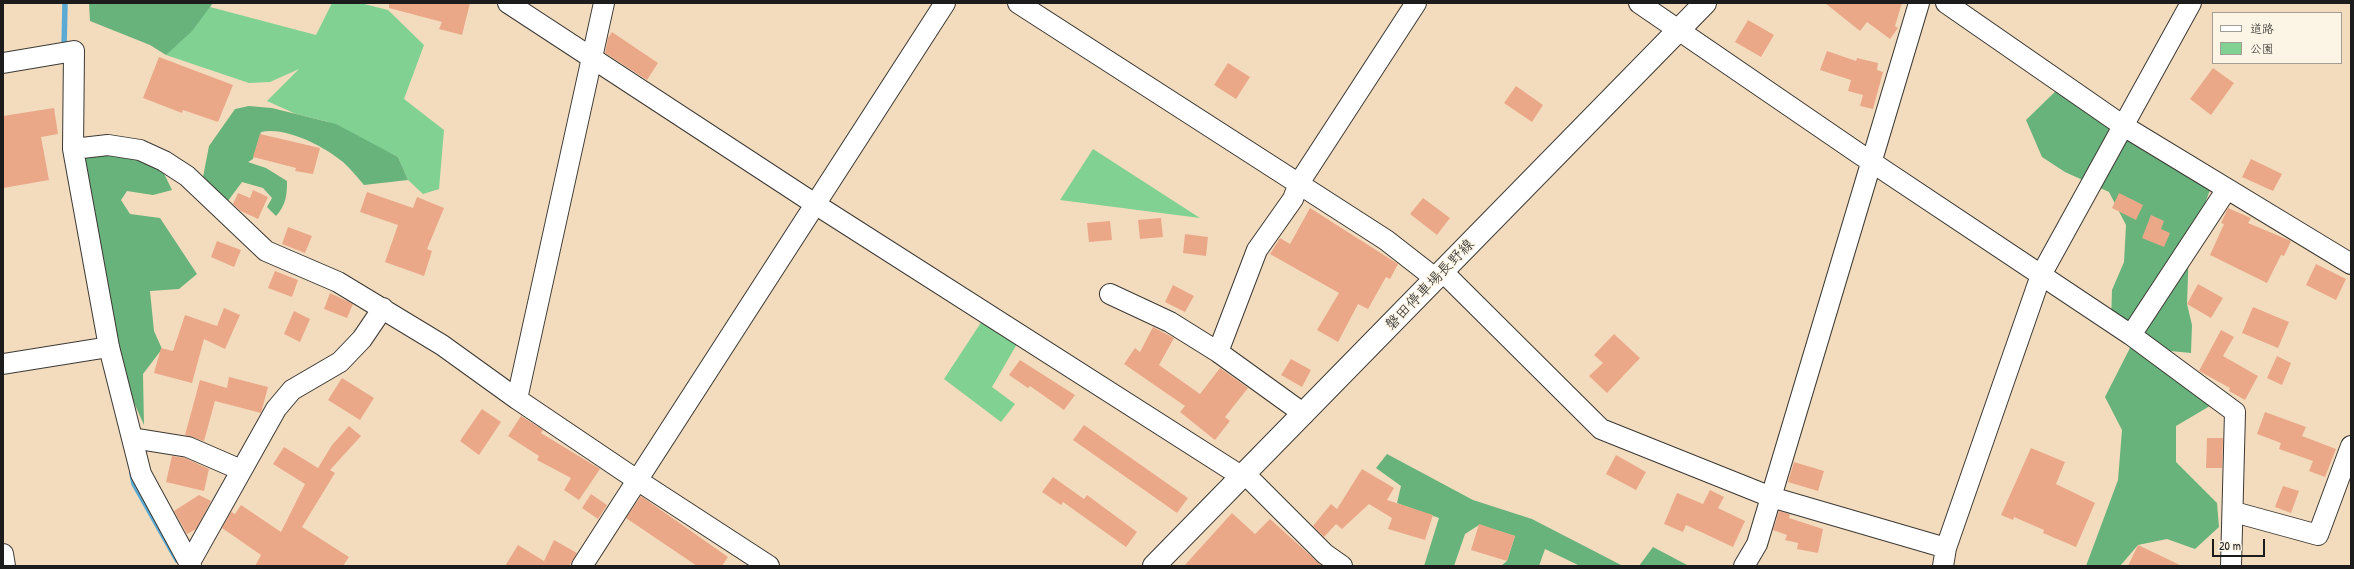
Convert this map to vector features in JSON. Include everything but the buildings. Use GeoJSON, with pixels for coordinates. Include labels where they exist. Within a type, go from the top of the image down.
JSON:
{"type":"FeatureCollection","features":[{"type":"Feature","properties":{"kind":"main road","name":"磐田停車場長野線"},"geometry":{"type":"LineString","coordinates":[[1154,566],[1242,474],[1304,414],[1705,3]]}},
{"type":"Feature","properties":{"kind":"street"},"geometry":{"type":"LineString","coordinates":[[508,3],[815,204],[1242,474],[1325,554],[1342,566]]}},
{"type":"Feature","properties":{"kind":"street"},"geometry":{"type":"LineString","coordinates":[[517,399],[590,57],[604,3]]}},
{"type":"Feature","properties":{"kind":"street"},"geometry":{"type":"LineString","coordinates":[[582,566],[945,3]]}},
{"type":"Feature","properties":{"kind":"street"},"geometry":{"type":"LineString","coordinates":[[1018,3],[1299,183],[1439,276],[1601,429],[1770,501],[1944,557],[2041,275],[2122,125],[2191,3]]}},
{"type":"Feature","properties":{"kind":"street"},"geometry":{"type":"LineString","coordinates":[[1218,352],[1257,250],[1293,199],[1299,183],[1416,3]]}},
{"type":"Feature","properties":{"kind":"street"},"geometry":{"type":"LineString","coordinates":[[1639,3],[1680,29],[1866,158],[2131,335],[2235,412],[2234,512],[2231,566]]}},
{"type":"Feature","properties":{"kind":"street"},"geometry":{"type":"LineString","coordinates":[[1744,566],[1757,544],[1866,158],[1919,3]]}},
{"type":"Feature","properties":{"kind":"street"},"geometry":{"type":"LineString","coordinates":[[1946,3],[2122,125],[2351,264]]}},
{"type":"Feature","properties":{"kind":"street"},"geometry":{"type":"LineString","coordinates":[[3,62],[74,50],[73,149],[109,347],[142,474],[190,565]]}},
{"type":"Feature","properties":{"kind":"street"},"geometry":{"type":"LineString","coordinates":[[73,149],[108,145],[140,150],[164,161],[187,176],[266,251],[338,282],[383,308],[442,345],[517,399],[637,480],[769,566]]}},
{"type":"Feature","properties":{"kind":"street"},"geometry":{"type":"LineString","coordinates":[[2131,335],[2227,189]]}},
{"type":"Feature","properties":{"kind":"street"},"geometry":{"type":"LineString","coordinates":[[1110,294],[1170,322],[1218,352],[1304,414]]}},
{"type":"Feature","properties":{"kind":"street"},"geometry":{"type":"LineString","coordinates":[[190,565],[276,409],[292,390],[340,362],[362,339],[383,308]]}},
{"type":"Feature","properties":{"kind":"street"},"geometry":{"type":"LineString","coordinates":[[3,364],[109,347]]}},
{"type":"Feature","properties":{"kind":"street"},"geometry":{"type":"LineString","coordinates":[[132,438],[188,447],[242,470]]}},
{"type":"Feature","properties":{"kind":"street"},"geometry":{"type":"LineString","coordinates":[[2234,512],[2318,535],[2351,446]]}},
{"type":"Feature","properties":{"kind":"street"},"geometry":{"type":"LineString","coordinates":[[3,554],[5,566]]}},
{"type":"Feature","properties":{"kind":"green space"},"geometry":{"type":"Polygon","coordinates":[[[89,3],[213,3],[192,31],[166,55],[150,45],[90,21],[89,3]]]}},
{"type":"Feature","properties":{"kind":"green space"},"geometry":{"type":"Polygon","coordinates":[[[332,3],[360,3],[388,10],[424,45],[404,99],[444,130],[439,189],[423,194],[408,180],[398,157],[328,122],[296,114],[267,101],[299,69],[270,82],[249,83],[166,55],[210,7],[316,35],[332,3]]]}},
{"type":"Feature","properties":{"kind":"green space"},"geometry":{"type":"Polygon","coordinates":[[[2063,84],[2192,167],[2210,190],[2189,247],[2187,304],[2192,325],[2191,353],[2150,349],[2111,322],[2112,290],[2124,262],[2126,225],[2109,192],[2065,172],[2042,157],[2026,120],[2063,84]]]}},
{"type":"Feature","properties":{"kind":"green space"},"geometry":{"type":"Polygon","coordinates":[[[249,106],[272,108],[336,124],[398,157],[408,180],[364,185],[343,162],[315,144],[281,132],[261,132],[253,159],[248,162],[266,168],[287,181],[286,195],[282,208],[276,216],[267,207],[272,198],[263,188],[242,182],[222,209],[203,177],[209,146],[235,109],[249,106]]]}},
{"type":"Feature","properties":{"kind":"green space"},"geometry":{"type":"Polygon","coordinates":[[[1093,149],[1200,218],[1060,200],[1093,149]]]}},
{"type":"Feature","properties":{"kind":"green space"},"geometry":{"type":"Polygon","coordinates":[[[81,152],[156,157],[172,190],[153,195],[127,191],[121,200],[130,214],[160,218],[197,274],[179,289],[150,291],[154,331],[162,349],[143,374],[144,425],[109,347],[81,152]]]}},
{"type":"Feature","properties":{"kind":"green space"},"geometry":{"type":"Polygon","coordinates":[[[982,321],[1017,344],[992,387],[1015,404],[1001,422],[944,379],[982,321]]]}},
{"type":"Feature","properties":{"kind":"green space"},"geometry":{"type":"Polygon","coordinates":[[[2132,344],[2220,400],[2176,426],[2176,462],[2217,503],[2219,527],[2195,549],[2167,539],[2138,545],[2120,566],[2086,566],[2118,480],[2122,430],[2105,397],[2132,344]]]}},
{"type":"Feature","properties":{"kind":"green space"},"geometry":{"type":"Polygon","coordinates":[[[1387,454],[1473,500],[1532,519],[1623,566],[1580,566],[1545,549],[1539,566],[1501,566],[1507,561],[1515,536],[1479,525],[1465,534],[1454,566],[1424,566],[1439,518],[1397,503],[1401,486],[1376,468],[1387,454]]]}},
{"type":"Feature","properties":{"kind":"green space"},"geometry":{"type":"Polygon","coordinates":[[[1653,547],[1689,566],[1639,566],[1653,547]]]}},
{"type":"Feature","properties":{"kind":"waterway"},"geometry":{"type":"LineString","coordinates":[[64,49],[65,3]]}},
{"type":"Feature","properties":{"kind":"waterway"},"geometry":{"type":"LineString","coordinates":[[132,474],[134,484],[177,560]]}}]}
